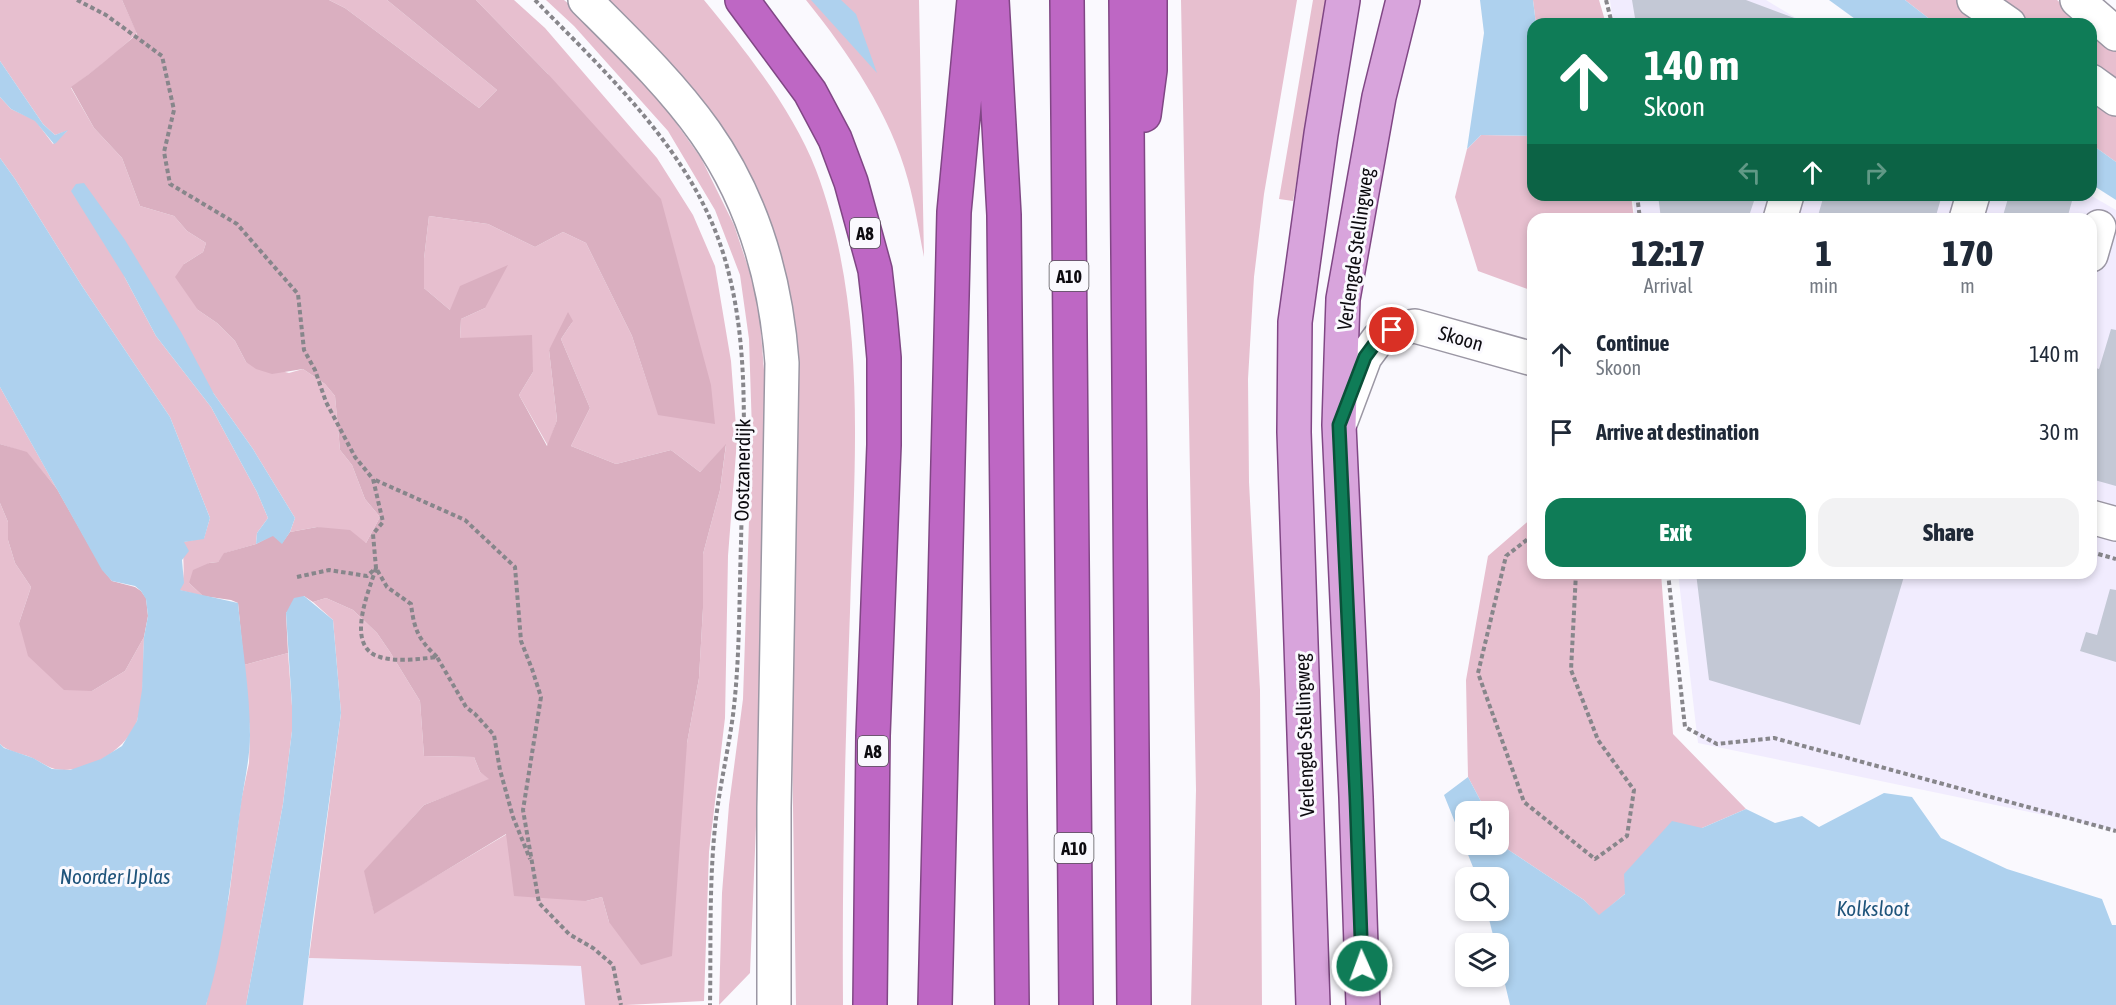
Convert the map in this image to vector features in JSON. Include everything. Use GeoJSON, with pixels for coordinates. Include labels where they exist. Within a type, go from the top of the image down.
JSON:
{"type":"FeatureCollection","features":[{"type":"Feature","properties":{"kind":"highway","name":"A8"},"geometry":{"type":"LineString","coordinates":[[742,0],[810,92],[835,139],[851,182],[875,270],[884,358],[885,445],[873,736],[870,1005]]}},
{"type":"Feature","properties":{"kind":"highway"},"geometry":{"type":"LineString","coordinates":[[935,1005],[954,212],[974,0]]}},
{"type":"Feature","properties":{"kind":"highway"},"geometry":{"type":"LineString","coordinates":[[992,0],[1004,215],[1012,1005]]}},
{"type":"Feature","properties":{"kind":"highway","name":"A10"},"geometry":{"type":"LineString","coordinates":[[1067,0],[1076,1005]]}},
{"type":"Feature","properties":{"kind":"highway"},"geometry":{"type":"LineString","coordinates":[[1126,0],[1134,1005]]}},
{"type":"Feature","properties":{"kind":"highway"},"geometry":{"type":"LineString","coordinates":[[1128,245],[1150,69],[1150,0]]}},
{"type":"Feature","properties":{"kind":"main road","name":"Verlengde Stellingweg"},"geometry":{"type":"LineString","coordinates":[[1312,1005],[1294,432],[1295,322],[1321,134],[1343,0]]}},
{"type":"Feature","properties":{"kind":"main road","name":"Verlengde Stellingweg"},"geometry":{"type":"LineString","coordinates":[[1362,1005],[1356,797],[1339,425],[1343,299],[1380,97],[1403,0]]}},
{"type":"Feature","properties":{"kind":"street","name":"Oostzanerdijk"},"geometry":{"type":"LineString","coordinates":[[585,0],[662,80],[705,132],[735,183],[750,215],[763,251],[774,297],[782,363],[774,808],[774,1005]]}},
{"type":"Feature","properties":{"kind":"street"},"geometry":{"type":"LineString","coordinates":[[1974,0],[2000,18]]}},
{"type":"Feature","properties":{"kind":"street"},"geometry":{"type":"LineString","coordinates":[[2077,0],[2116,34]]}},
{"type":"Feature","properties":{"kind":"street"},"geometry":{"type":"LineString","coordinates":[[2097,85],[2116,99]]}},
{"type":"Feature","properties":{"kind":"street","name":"Skoon"},"geometry":{"type":"LineString","coordinates":[[1339,425],[1365,357],[1379,338],[1392,330],[1414,326],[1527,356]]}},
{"type":"Feature","properties":{"kind":"street"},"geometry":{"type":"LineString","coordinates":[[2097,519],[2116,524]]}},
{"type":"Feature","properties":{"kind":"path"},"geometry":{"type":"LineString","coordinates":[[77,0],[106,15],[162,57],[174,110],[164,152],[170,184],[237,224],[298,294],[304,350],[315,370],[326,402],[355,457],[373,479],[383,522],[373,534],[376,568],[361,619],[360,631],[367,649],[380,657],[412,659],[437,657]]}},
{"type":"Feature","properties":{"kind":"path","name":"Oostzanerdijk"},"geometry":{"type":"LineString","coordinates":[[535,0],[604,71],[649,123],[670,152],[696,191],[717,237],[732,288],[738,324],[744,431],[738,656],[733,714],[715,827],[710,1005]]}},
{"type":"Feature","properties":{"kind":"path"},"geometry":{"type":"LineString","coordinates":[[1605,0],[1610,18]]}},
{"type":"Feature","properties":{"kind":"path"},"geometry":{"type":"LineString","coordinates":[[373,479],[465,520],[515,567],[521,641],[541,698],[523,810],[539,903],[569,934],[593,948],[613,965],[621,1005]]}},
{"type":"Feature","properties":{"kind":"path"},"geometry":{"type":"LineString","coordinates":[[1527,540],[1506,556],[1478,673],[1524,802],[1595,859],[1628,836],[1634,790],[1598,740],[1571,670],[1576,579]]}},
{"type":"Feature","properties":{"kind":"path"},"geometry":{"type":"LineString","coordinates":[[2097,554],[2116,559]]}},
{"type":"Feature","properties":{"kind":"path"},"geometry":{"type":"LineString","coordinates":[[297,577],[329,570],[367,576],[376,568]]}},
{"type":"Feature","properties":{"kind":"path"},"geometry":{"type":"LineString","coordinates":[[376,568],[387,587],[411,604],[413,622],[422,643],[437,657],[466,707],[476,714],[494,735],[500,770],[513,817],[533,867]]}},
{"type":"Feature","properties":{"kind":"path"},"geometry":{"type":"LineString","coordinates":[[1669,579],[1685,727],[1718,744],[1774,738],[2116,831]]}},
{"type":"Feature","properties":{"kind":"shaded area"},"geometry":{"type":"Polygon","coordinates":[[[0,0],[122,0],[137,33],[110,58],[71,88],[94,128],[122,158],[140,206],[174,216],[187,231],[206,243],[203,252],[184,264],[198,310],[217,323],[235,341],[246,362],[289,373],[303,369],[325,384],[335,396],[340,450],[352,465],[365,499],[380,517],[366,543],[317,527],[290,532],[295,518],[253,449],[124,276],[156,336],[211,407],[257,492],[268,518],[257,533],[256,544],[225,553],[218,562],[209,563],[189,583],[203,596],[179,590],[184,573],[183,542],[204,538],[210,518],[170,417],[0,158],[0,97],[11,109],[35,120],[53,144],[67,131],[55,135],[43,124],[0,61],[0,0]]]}},
{"type":"Feature","properties":{"kind":"shaded area"},"geometry":{"type":"Polygon","coordinates":[[[122,0],[329,0],[345,8],[479,108],[497,90],[387,0],[476,0],[548,74],[661,199],[711,385],[715,424],[658,415],[632,336],[586,243],[563,232],[535,247],[488,224],[429,216],[424,259],[424,288],[450,310],[460,286],[508,265],[485,308],[461,319],[460,338],[532,335],[533,372],[519,395],[547,446],[557,420],[549,350],[568,312],[573,321],[561,339],[590,408],[571,446],[616,464],[671,450],[700,472],[726,444],[720,490],[703,554],[699,678],[687,743],[672,956],[641,965],[609,922],[602,897],[586,901],[514,896],[506,834],[374,914],[364,871],[424,805],[489,779],[480,772],[474,757],[424,756],[420,701],[377,633],[353,610],[326,598],[313,602],[304,596],[286,613],[288,653],[244,665],[238,603],[203,596],[189,583],[193,570],[218,562],[224,553],[256,544],[273,535],[282,543],[290,532],[317,527],[350,530],[366,543],[380,517],[365,499],[352,465],[340,450],[335,396],[325,384],[303,369],[272,374],[256,369],[246,362],[235,341],[217,323],[198,310],[175,277],[184,264],[203,252],[206,243],[187,231],[174,216],[140,206],[122,158],[94,128],[71,87],[137,34],[122,0]]]}},
{"type":"Feature","properties":{"kind":"shaded area"},"geometry":{"type":"Polygon","coordinates":[[[329,0],[387,0],[497,90],[479,108],[345,8],[329,0]]]}},
{"type":"Feature","properties":{"kind":"shaded area"},"geometry":{"type":"Polygon","coordinates":[[[476,0],[514,0],[545,28],[657,158],[693,215],[715,266],[731,361],[737,440],[728,556],[725,718],[709,852],[704,1001],[585,1005],[581,966],[309,958],[341,713],[333,620],[313,602],[326,598],[353,610],[377,633],[420,701],[424,756],[474,757],[480,772],[491,779],[424,805],[365,871],[374,913],[507,834],[586,901],[602,897],[609,922],[687,743],[699,678],[703,554],[720,490],[726,445],[700,472],[671,450],[616,464],[571,446],[590,408],[561,339],[573,321],[549,350],[557,420],[548,446],[519,395],[533,372],[460,339],[461,319],[485,308],[450,310],[424,288],[424,259],[429,216],[488,224],[535,247],[563,232],[586,243],[632,336],[658,415],[548,74],[476,0]]]}},
{"type":"Feature","properties":{"kind":"shaded area"},"geometry":{"type":"Polygon","coordinates":[[[546,0],[564,0],[569,4],[662,103],[701,158],[734,225],[758,297],[765,382],[761,703],[750,973],[719,1005],[722,893],[729,805],[743,699],[752,431],[749,339],[740,275],[715,210],[668,131],[574,26],[546,0]]]}},
{"type":"Feature","properties":{"kind":"shaded area"},"geometry":{"type":"Polygon","coordinates":[[[596,0],[704,0],[767,81],[795,125],[816,170],[833,223],[844,278],[851,333],[855,445],[844,808],[843,1005],[796,1005],[785,276],[596,0]]]}},
{"type":"Feature","properties":{"kind":"shaded area"},"geometry":{"type":"Polygon","coordinates":[[[806,0],[919,0],[924,257],[908,180],[891,132],[852,63],[806,0]]]}},
{"type":"Feature","properties":{"kind":"shaded area"},"geometry":{"type":"Polygon","coordinates":[[[1181,0],[1297,0],[1264,194],[1254,277],[1248,379],[1249,482],[1260,690],[1262,1005],[1191,1005],[1196,790],[1181,0]]]}},
{"type":"Feature","properties":{"kind":"shaded area"},"geometry":{"type":"Polygon","coordinates":[[[1313,0],[1328,0],[1293,201],[1279,199],[1313,0]]]}},
{"type":"Feature","properties":{"kind":"shaded area"},"geometry":{"type":"Polygon","coordinates":[[[1533,0],[1599,0],[1604,18],[1535,18],[1533,0]]]}},
{"type":"Feature","properties":{"kind":"shaded area"},"geometry":{"type":"Polygon","coordinates":[[[1610,0],[1766,0],[1796,18],[1612,18],[1610,0]]]}},
{"type":"Feature","properties":{"kind":"shaded area"},"geometry":{"type":"Polygon","coordinates":[[[1905,0],[1963,0],[1988,18],[1928,18],[1905,0]]]}},
{"type":"Feature","properties":{"kind":"shaded area"},"geometry":{"type":"Polygon","coordinates":[[[1995,0],[2057,0],[2079,18],[2020,18],[1995,0]]]}},
{"type":"Feature","properties":{"kind":"shaded area"},"geometry":{"type":"Polygon","coordinates":[[[2097,33],[2116,48],[2116,88],[2097,74],[2097,33]]]}},
{"type":"Feature","properties":{"kind":"shaded area"},"geometry":{"type":"Polygon","coordinates":[[[2097,98],[2116,112],[2116,162],[2097,148],[2097,98]]]}},
{"type":"Feature","properties":{"kind":"shaded area"},"geometry":{"type":"Polygon","coordinates":[[[1481,135],[1527,136],[1527,201],[1632,201],[1633,213],[1527,213],[1527,289],[1478,271],[1455,197],[1467,149],[1481,135]]]}},
{"type":"Feature","properties":{"kind":"shaded area"},"geometry":{"type":"Polygon","coordinates":[[[2097,199],[2116,210],[2116,830],[1698,743],[1679,579],[2097,579],[2097,213],[1634,213],[1634,201],[2097,201],[2097,199]]]}},
{"type":"Feature","properties":{"kind":"shaded area"},"geometry":{"type":"Polygon","coordinates":[[[0,387],[57,489],[27,453],[0,444],[0,387]]]}},
{"type":"Feature","properties":{"kind":"shaded area"},"geometry":{"type":"Polygon","coordinates":[[[0,444],[27,452],[57,489],[103,570],[112,581],[135,587],[146,598],[148,616],[144,637],[125,671],[92,691],[64,690],[28,656],[19,623],[31,587],[15,563],[8,540],[8,522],[0,503],[0,444]]]}},
{"type":"Feature","properties":{"kind":"shaded area"},"geometry":{"type":"Polygon","coordinates":[[[0,503],[8,522],[8,540],[15,563],[31,587],[19,623],[92,691],[125,671],[144,637],[140,711],[132,732],[115,751],[79,768],[67,770],[48,767],[30,757],[10,751],[0,744],[0,503]]]}},
{"type":"Feature","properties":{"kind":"shaded area"},"geometry":{"type":"Polygon","coordinates":[[[1527,522],[1527,579],[1661,579],[1673,734],[1746,809],[1702,828],[1599,916],[1584,900],[1509,850],[1509,801],[1481,801],[1468,777],[1466,680],[1488,556],[1527,522]]]}},
{"type":"Feature","properties":{"kind":"shaded area"},"geometry":{"type":"Polygon","coordinates":[[[288,653],[292,731],[283,804],[246,1005],[206,1005],[229,897],[241,801],[249,763],[250,733],[244,665],[288,653]]]}},
{"type":"Feature","properties":{"kind":"shaded area"},"geometry":{"type":"Polygon","coordinates":[[[309,958],[582,966],[591,1005],[303,1005],[309,958]]]}},
{"type":"Feature","properties":{"kind":"water"},"geometry":{"type":"Polygon","coordinates":[[[811,0],[841,0],[856,14],[877,73],[811,0]]]}},
{"type":"Feature","properties":{"kind":"water"},"geometry":{"type":"Polygon","coordinates":[[[1480,0],[1533,0],[1535,18],[1527,18],[1527,136],[1481,135],[1467,149],[1484,33],[1480,0]]]}},
{"type":"Feature","properties":{"kind":"water"},"geometry":{"type":"Polygon","coordinates":[[[1829,0],[1905,0],[1928,18],[1854,18],[1829,0]]]}},
{"type":"Feature","properties":{"kind":"water"},"geometry":{"type":"Polygon","coordinates":[[[0,61],[43,124],[55,135],[68,130],[56,143],[54,144],[35,121],[11,109],[0,97],[0,61]]]}},
{"type":"Feature","properties":{"kind":"water"},"geometry":{"type":"Polygon","coordinates":[[[2097,148],[2116,162],[2116,200],[2097,188],[2097,148]]]}},
{"type":"Feature","properties":{"kind":"water","name":"Noorder IJplas"},"geometry":{"type":"Polygon","coordinates":[[[0,158],[170,417],[210,518],[204,539],[184,542],[189,551],[182,560],[184,583],[180,590],[238,603],[249,702],[250,745],[223,934],[206,1005],[0,1005],[0,744],[4,748],[33,758],[52,769],[70,770],[101,759],[122,746],[137,721],[148,616],[146,599],[141,591],[135,586],[112,581],[102,570],[0,387],[0,158]]]}},
{"type":"Feature","properties":{"kind":"water"},"geometry":{"type":"Polygon","coordinates":[[[84,183],[125,240],[181,332],[214,394],[253,449],[295,518],[282,544],[273,536],[256,544],[257,533],[268,518],[257,492],[211,407],[156,336],[124,276],[71,191],[76,184],[84,183]]]}},
{"type":"Feature","properties":{"kind":"water"},"geometry":{"type":"Polygon","coordinates":[[[304,596],[333,620],[341,713],[303,1005],[246,1005],[283,804],[292,731],[286,613],[294,598],[304,596]]]}},
{"type":"Feature","properties":{"kind":"water","name":"Kolksloot"},"geometry":{"type":"Polygon","coordinates":[[[1468,777],[1481,801],[1455,801],[1455,822],[1444,795],[1468,777]]]}},
{"type":"Feature","properties":{"kind":"water","name":"Kolksloot"},"geometry":{"type":"Polygon","coordinates":[[[1884,793],[1912,797],[1941,838],[2007,869],[2102,899],[2112,925],[2116,925],[2116,1005],[1510,1005],[1506,987],[1509,987],[1509,933],[1492,933],[1490,921],[1509,921],[1509,867],[1473,867],[1468,855],[1509,855],[1509,850],[1584,900],[1599,915],[1625,894],[1624,874],[1672,821],[1702,828],[1746,809],[1775,823],[1802,816],[1819,827],[1884,793]]]}},
{"type":"Feature","properties":{"kind":"building"},"geometry":{"type":"Polygon","coordinates":[[[1632,0],[1746,0],[1794,18],[1635,18],[1632,0]]]}},
{"type":"Feature","properties":{"kind":"building"},"geometry":{"type":"Polygon","coordinates":[[[1659,201],[1754,201],[1750,213],[1660,213],[1659,201]]]}},
{"type":"Feature","properties":{"kind":"building"},"geometry":{"type":"Polygon","coordinates":[[[1822,201],[1940,201],[1937,213],[1819,213],[1822,201]]]}},
{"type":"Feature","properties":{"kind":"building"},"geometry":{"type":"Polygon","coordinates":[[[2007,201],[2072,201],[2069,213],[2004,213],[2007,201]]]}},
{"type":"Feature","properties":{"kind":"building"},"geometry":{"type":"Polygon","coordinates":[[[2111,329],[2116,330],[2116,486],[2097,481],[2097,368],[2099,369],[2111,329]]]}},
{"type":"Feature","properties":{"kind":"building"},"geometry":{"type":"Polygon","coordinates":[[[1697,579],[1903,579],[1860,725],[1709,680],[1697,579]]]}},
{"type":"Feature","properties":{"kind":"building"},"geometry":{"type":"Polygon","coordinates":[[[2110,589],[2116,590],[2116,662],[2080,651],[2086,632],[2097,635],[2110,589]]]}},
{"type":"Feature","properties":{"kind":"route"},"geometry":{"type":"LineString","coordinates":[[1362,966],[1339,425],[1365,357],[1379,338],[1392,330]]}}]}
